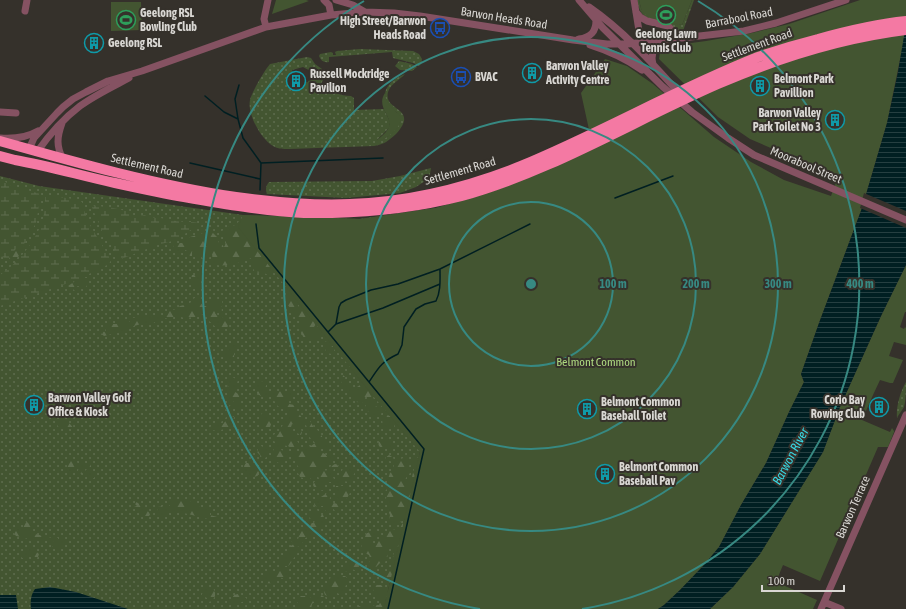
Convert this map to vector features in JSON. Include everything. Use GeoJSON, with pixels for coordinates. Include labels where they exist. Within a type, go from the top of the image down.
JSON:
{"type":"FeatureCollection","features":[{"type":"Feature","properties":{"kind":"highway","name":"Settlement Road"},"geometry":{"type":"LineString","coordinates":[[0,156],[118,184],[265,210],[307,213],[346,213],[404,208],[462,196],[494,186],[524,174],[713,76],[760,56],[847,31],[906,21]]}},
{"type":"Feature","properties":{"kind":"highway","name":"Settlement Road"},"geometry":{"type":"LineString","coordinates":[[0,141],[143,180],[215,194],[305,204],[380,202],[429,194],[491,178],[605,132],[762,65],[848,40],[906,30]]}},
{"type":"Feature","properties":{"kind":"highway"},"geometry":{"type":"LineString","coordinates":[[26,162],[33,150]]}},
{"type":"Feature","properties":{"kind":"street"},"geometry":{"type":"LineString","coordinates":[[25,11],[27,0]]}},
{"type":"Feature","properties":{"kind":"street"},"geometry":{"type":"LineString","coordinates":[[266,0],[264,19],[266,27]]}},
{"type":"Feature","properties":{"kind":"street"},"geometry":{"type":"LineString","coordinates":[[324,0],[328,5],[331,15]]}},
{"type":"Feature","properties":{"kind":"street"},"geometry":{"type":"LineString","coordinates":[[336,0],[353,5],[365,12]]}},
{"type":"Feature","properties":{"kind":"street"},"geometry":{"type":"LineString","coordinates":[[634,0],[637,44]]}},
{"type":"Feature","properties":{"kind":"street","name":"Barrabool Road"},"geometry":{"type":"LineString","coordinates":[[637,44],[759,28],[846,0]]}},
{"type":"Feature","properties":{"kind":"street","name":"Moorabool Street"},"geometry":{"type":"LineString","coordinates":[[581,2],[596,20],[663,87],[692,112],[728,138],[754,155],[906,220]]}},
{"type":"Feature","properties":{"kind":"street","name":"Moorabool Street"},"geometry":{"type":"LineString","coordinates":[[581,2],[637,44],[653,64],[704,120]]}},
{"type":"Feature","properties":{"kind":"street","name":"Barwon Heads Road"},"geometry":{"type":"LineString","coordinates":[[33,150],[32,142],[41,130],[63,107],[86,92],[108,81],[142,71],[266,27],[331,15],[365,12],[394,13],[573,40],[607,44],[637,44]]}},
{"type":"Feature","properties":{"kind":"street"},"geometry":{"type":"LineString","coordinates":[[636,12],[640,17],[647,21],[669,26],[673,32],[674,39]]}},
{"type":"Feature","properties":{"kind":"street"},"geometry":{"type":"LineString","coordinates":[[573,40],[582,39],[593,33],[596,28],[596,20]]}},
{"type":"Feature","properties":{"kind":"street"},"geometry":{"type":"LineString","coordinates":[[573,40],[616,54],[655,78]]}},
{"type":"Feature","properties":{"kind":"street"},"geometry":{"type":"LineString","coordinates":[[653,64],[651,59],[652,52],[661,41]]}},
{"type":"Feature","properties":{"kind":"street","name":"Barwon Heads Road"},"geometry":{"type":"LineString","coordinates":[[33,150],[77,108],[142,71]]}},
{"type":"Feature","properties":{"kind":"street"},"geometry":{"type":"LineString","coordinates":[[86,92],[89,100]]}},
{"type":"Feature","properties":{"kind":"street"},"geometry":{"type":"LineString","coordinates":[[0,112],[16,113]]}},
{"type":"Feature","properties":{"kind":"street"},"geometry":{"type":"LineString","coordinates":[[64,120],[59,135],[58,144],[59,151],[64,159]]}},
{"type":"Feature","properties":{"kind":"street"},"geometry":{"type":"LineString","coordinates":[[0,138],[22,138],[41,130]]}},
{"type":"Feature","properties":{"kind":"street","name":"Barwon Terrace"},"geometry":{"type":"LineString","coordinates":[[823,605],[904,427],[906,415]]}},
{"type":"Feature","properties":{"kind":"street"},"geometry":{"type":"LineString","coordinates":[[823,605],[841,609]]}},
{"type":"Feature","properties":{"kind":"green space"},"geometry":{"type":"Polygon","coordinates":[[[276,0],[306,0],[309,1],[272,14],[276,0]]]}},
{"type":"Feature","properties":{"kind":"green space"},"geometry":{"type":"Polygon","coordinates":[[[637,0],[639,0],[642,12],[682,25],[692,0],[694,0],[683,31],[680,33],[670,24],[644,16],[640,10],[637,0]]]}},
{"type":"Feature","properties":{"kind":"green space","name":"Geelong Lawn Tennis Club"},"geometry":{"type":"Polygon","coordinates":[[[639,0],[692,0],[682,25],[650,18],[642,12],[639,0]]]}},
{"type":"Feature","properties":{"kind":"green space","name":"Belmont Common"},"geometry":{"type":"Polygon","coordinates":[[[860,0],[906,0],[905,35],[887,123],[862,208],[801,374],[804,382],[766,463],[741,505],[719,547],[680,590],[658,609],[383,609],[420,452],[373,396],[238,227],[243,215],[361,219],[436,208],[493,192],[593,148],[581,93],[605,59],[627,66],[653,84],[714,137],[751,162],[784,180],[831,196],[838,177],[750,139],[718,117],[659,59],[660,52],[669,46],[752,33],[789,24],[860,0]]]}},
{"type":"Feature","properties":{"kind":"green space","name":"Geelong RSL Bowling Club"},"geometry":{"type":"Polygon","coordinates":[[[111,2],[141,2],[142,30],[111,31],[111,2]]]}},
{"type":"Feature","properties":{"kind":"green space"},"geometry":{"type":"Polygon","coordinates":[[[360,49],[413,51],[419,54],[422,59],[421,64],[419,66],[393,58],[392,52],[329,57],[329,62],[323,61],[319,56],[320,54],[331,52],[333,55],[336,55],[335,52],[337,51],[360,49]]]}},
{"type":"Feature","properties":{"kind":"green space"},"geometry":{"type":"Polygon","coordinates":[[[307,57],[311,58],[315,64],[322,69],[322,76],[303,67],[292,70],[293,74],[288,75],[287,78],[289,88],[322,78],[323,80],[320,86],[321,89],[354,98],[354,110],[384,109],[390,122],[389,128],[377,140],[387,137],[397,113],[390,107],[385,96],[388,86],[392,81],[405,74],[393,84],[388,92],[388,98],[391,103],[403,114],[404,119],[396,134],[386,142],[374,146],[285,149],[277,148],[268,143],[253,119],[250,100],[253,92],[270,64],[307,57]]]}},
{"type":"Feature","properties":{"kind":"green space"},"geometry":{"type":"Polygon","coordinates":[[[399,61],[412,64],[417,67],[412,71],[400,70],[395,66],[399,61]]]}},
{"type":"Feature","properties":{"kind":"green space"},"geometry":{"type":"Polygon","coordinates":[[[385,93],[388,103],[401,117],[401,121],[393,133],[376,141],[387,131],[389,125],[389,120],[382,103],[385,93]]]}},
{"type":"Feature","properties":{"kind":"green space"},"geometry":{"type":"Polygon","coordinates":[[[431,168],[428,179],[416,187],[400,193],[346,198],[267,194],[266,191],[269,182],[372,181],[431,168]]]}},
{"type":"Feature","properties":{"kind":"green space"},"geometry":{"type":"Polygon","coordinates":[[[0,176],[39,186],[243,215],[359,219],[436,208],[500,189],[420,452],[383,609],[0,609],[0,176]]]}},
{"type":"Feature","properties":{"kind":"green space"},"geometry":{"type":"Polygon","coordinates":[[[0,180],[12,186],[41,194],[36,223],[23,246],[18,246],[9,256],[7,261],[2,256],[0,257],[0,180]]]}},
{"type":"Feature","properties":{"kind":"green space"},"geometry":{"type":"Polygon","coordinates":[[[45,195],[80,200],[91,227],[111,260],[109,264],[77,280],[0,306],[0,275],[15,263],[28,248],[38,232],[44,214],[45,195]]]}},
{"type":"Feature","properties":{"kind":"green space"},"geometry":{"type":"Polygon","coordinates":[[[91,205],[131,212],[133,217],[145,215],[148,218],[193,222],[202,225],[189,231],[176,240],[154,246],[119,260],[102,231],[91,205]]]}},
{"type":"Feature","properties":{"kind":"green space"},"geometry":{"type":"Polygon","coordinates":[[[239,221],[273,270],[272,275],[262,272],[255,272],[251,258],[243,262],[217,265],[213,264],[212,253],[210,253],[209,259],[203,259],[193,251],[192,256],[190,256],[186,250],[179,253],[174,249],[173,245],[176,243],[183,243],[187,238],[212,232],[217,237],[219,243],[224,247],[225,241],[221,233],[222,231],[229,226],[236,225],[239,221]]]}},
{"type":"Feature","properties":{"kind":"green space"},"geometry":{"type":"Polygon","coordinates":[[[18,246],[23,246],[24,250],[18,257],[11,260],[9,257],[18,246]]]}},
{"type":"Feature","properties":{"kind":"green space"},"geometry":{"type":"Polygon","coordinates":[[[906,265],[906,312],[900,327],[904,329],[905,327],[906,328],[906,345],[894,342],[889,356],[903,360],[893,383],[880,380],[862,420],[890,432],[892,428],[894,432],[888,447],[878,447],[820,581],[783,565],[776,582],[817,600],[813,609],[710,609],[733,587],[760,554],[823,452],[840,407],[906,265]]]}},
{"type":"Feature","properties":{"kind":"green space"},"geometry":{"type":"Polygon","coordinates":[[[203,272],[204,275],[198,289],[196,289],[190,284],[192,275],[198,275],[198,273],[203,272]]]}},
{"type":"Feature","properties":{"kind":"green space"},"geometry":{"type":"Polygon","coordinates":[[[84,278],[88,279],[86,287],[77,286],[76,292],[68,286],[75,280],[78,281],[84,278]]]}},
{"type":"Feature","properties":{"kind":"green space"},"geometry":{"type":"Polygon","coordinates":[[[287,288],[295,289],[297,304],[299,307],[302,307],[316,324],[314,327],[315,329],[319,328],[321,331],[319,338],[309,339],[306,342],[297,325],[300,323],[298,318],[286,304],[287,288]]]}},
{"type":"Feature","properties":{"kind":"green space"},"geometry":{"type":"Polygon","coordinates":[[[194,298],[203,306],[206,306],[207,302],[213,299],[222,300],[222,313],[215,313],[230,320],[227,328],[221,330],[208,320],[208,316],[204,314],[184,318],[177,315],[170,318],[163,317],[163,314],[188,304],[193,301],[194,298]]]}},
{"type":"Feature","properties":{"kind":"green space"},"geometry":{"type":"Polygon","coordinates":[[[158,314],[160,316],[159,319],[152,324],[141,324],[127,328],[127,330],[104,336],[101,333],[100,329],[104,332],[106,331],[105,328],[110,324],[117,324],[122,319],[124,319],[126,323],[133,318],[151,317],[158,314]]]}},
{"type":"Feature","properties":{"kind":"green space"},"geometry":{"type":"Polygon","coordinates":[[[326,341],[329,342],[335,349],[332,354],[326,353],[324,343],[326,341]]]}},
{"type":"Feature","properties":{"kind":"green space"},"geometry":{"type":"Polygon","coordinates":[[[231,344],[235,344],[235,346],[234,357],[232,362],[230,362],[226,359],[223,351],[229,349],[231,344]]]}},
{"type":"Feature","properties":{"kind":"green space"},"geometry":{"type":"Polygon","coordinates":[[[343,375],[347,385],[351,387],[355,388],[365,382],[372,389],[371,396],[373,397],[375,405],[381,409],[382,413],[375,416],[367,411],[365,407],[367,397],[365,397],[361,404],[353,399],[352,394],[341,382],[343,375]]]}},
{"type":"Feature","properties":{"kind":"green space"},"geometry":{"type":"Polygon","coordinates":[[[232,377],[238,380],[237,383],[239,389],[234,389],[233,391],[239,394],[240,401],[237,404],[239,405],[239,408],[231,409],[229,412],[224,408],[225,406],[229,407],[234,402],[231,400],[229,402],[227,397],[228,380],[232,377]]]}},
{"type":"Feature","properties":{"kind":"green space"},"geometry":{"type":"Polygon","coordinates":[[[262,381],[267,388],[267,398],[256,392],[256,386],[262,381]]]}},
{"type":"Feature","properties":{"kind":"green space"},"geometry":{"type":"Polygon","coordinates":[[[906,382],[906,398],[904,407],[897,418],[899,400],[906,382]]]}},
{"type":"Feature","properties":{"kind":"green space"},"geometry":{"type":"Polygon","coordinates":[[[271,392],[291,392],[292,395],[288,399],[287,403],[294,405],[297,402],[301,407],[295,408],[294,410],[298,412],[302,418],[310,421],[314,428],[320,433],[326,445],[331,446],[331,449],[326,450],[320,446],[321,452],[328,458],[329,456],[333,455],[335,457],[335,460],[328,463],[324,469],[326,471],[335,464],[340,468],[334,468],[332,476],[334,479],[332,482],[326,481],[322,484],[324,490],[316,491],[313,485],[314,482],[318,481],[318,476],[312,477],[309,480],[300,477],[298,473],[299,468],[295,461],[297,460],[291,456],[294,451],[299,452],[315,443],[309,436],[306,425],[303,423],[299,426],[302,432],[301,435],[297,433],[295,425],[292,424],[290,430],[295,434],[300,446],[297,449],[281,445],[279,449],[288,454],[287,459],[283,464],[270,458],[276,444],[272,436],[275,434],[278,435],[288,411],[284,408],[280,408],[276,404],[272,398],[271,392]]]}},
{"type":"Feature","properties":{"kind":"green space"},"geometry":{"type":"Polygon","coordinates":[[[24,396],[30,399],[29,408],[32,409],[34,413],[32,416],[36,419],[32,422],[30,422],[25,414],[26,410],[20,405],[19,400],[24,396]]]}},
{"type":"Feature","properties":{"kind":"green space"},"geometry":{"type":"Polygon","coordinates":[[[226,412],[233,414],[227,416],[220,423],[223,424],[229,417],[233,416],[234,419],[230,427],[217,431],[210,428],[222,415],[226,412]]]}},
{"type":"Feature","properties":{"kind":"green space"},"geometry":{"type":"Polygon","coordinates":[[[261,414],[266,414],[272,422],[270,427],[263,429],[261,428],[258,422],[265,419],[261,414]]]}},
{"type":"Feature","properties":{"kind":"green space"},"geometry":{"type":"Polygon","coordinates":[[[387,415],[390,416],[395,422],[394,428],[386,430],[383,427],[382,419],[387,415]]]}},
{"type":"Feature","properties":{"kind":"green space"},"geometry":{"type":"Polygon","coordinates":[[[58,419],[67,422],[73,428],[59,428],[56,422],[58,419]]]}},
{"type":"Feature","properties":{"kind":"green space"},"geometry":{"type":"Polygon","coordinates":[[[385,438],[389,439],[392,444],[389,449],[379,446],[380,442],[385,438]]]}},
{"type":"Feature","properties":{"kind":"green space"},"geometry":{"type":"Polygon","coordinates":[[[261,446],[269,450],[268,456],[263,461],[261,461],[260,455],[257,452],[261,446]]]}},
{"type":"Feature","properties":{"kind":"green space"},"geometry":{"type":"Polygon","coordinates":[[[420,452],[429,609],[354,609],[362,603],[372,606],[379,605],[383,602],[385,603],[386,597],[382,600],[380,599],[377,597],[373,589],[375,585],[381,585],[386,588],[388,592],[390,582],[382,581],[379,573],[382,571],[388,572],[392,569],[395,549],[389,549],[385,562],[383,564],[380,563],[374,569],[369,563],[369,555],[362,549],[362,543],[365,540],[366,533],[376,528],[377,534],[374,536],[372,543],[374,545],[387,531],[394,529],[398,532],[405,519],[399,523],[389,522],[390,515],[387,508],[390,505],[380,499],[381,496],[386,499],[388,490],[387,489],[384,492],[382,491],[388,484],[396,488],[398,487],[388,479],[390,473],[393,471],[394,464],[385,458],[389,455],[396,462],[404,458],[409,460],[408,468],[411,472],[405,480],[406,482],[412,477],[414,469],[412,462],[414,459],[419,457],[420,452]]]}},
{"type":"Feature","properties":{"kind":"green space"},"geometry":{"type":"Polygon","coordinates":[[[68,459],[78,463],[75,472],[68,471],[68,459]]]}},
{"type":"Feature","properties":{"kind":"green space"},"geometry":{"type":"Polygon","coordinates":[[[251,462],[257,464],[259,470],[258,476],[251,477],[245,475],[244,465],[251,462]]]}},
{"type":"Feature","properties":{"kind":"green space"},"geometry":{"type":"Polygon","coordinates":[[[83,463],[88,463],[91,465],[91,470],[95,475],[94,478],[89,478],[89,473],[84,474],[87,466],[84,466],[81,471],[82,474],[79,473],[79,466],[83,463]]]}},
{"type":"Feature","properties":{"kind":"green space"},"geometry":{"type":"Polygon","coordinates":[[[343,468],[354,469],[354,479],[352,482],[341,481],[339,484],[337,483],[336,478],[340,476],[343,468]]]}},
{"type":"Feature","properties":{"kind":"green space"},"geometry":{"type":"Polygon","coordinates":[[[336,486],[350,488],[351,491],[346,500],[343,501],[335,498],[336,486]]]}},
{"type":"Feature","properties":{"kind":"green space"},"geometry":{"type":"Polygon","coordinates":[[[327,493],[331,495],[329,502],[340,506],[339,509],[335,511],[333,508],[331,509],[331,513],[327,512],[323,506],[317,508],[314,504],[319,497],[327,493]]]}},
{"type":"Feature","properties":{"kind":"green space"},"geometry":{"type":"Polygon","coordinates":[[[176,499],[189,500],[198,504],[201,509],[204,507],[208,508],[210,515],[217,517],[216,521],[184,513],[179,509],[174,512],[170,509],[168,510],[167,514],[164,515],[164,521],[157,511],[158,507],[170,506],[169,504],[176,499]]]}},
{"type":"Feature","properties":{"kind":"green space"},"geometry":{"type":"Polygon","coordinates":[[[136,502],[141,503],[142,508],[151,513],[149,516],[145,516],[134,508],[137,506],[135,504],[136,502]]]}},
{"type":"Feature","properties":{"kind":"green space"},"geometry":{"type":"Polygon","coordinates":[[[313,507],[318,511],[317,515],[323,515],[325,520],[314,533],[305,538],[301,546],[297,547],[299,552],[295,555],[290,564],[288,566],[284,566],[281,564],[280,560],[286,556],[286,553],[290,552],[289,547],[294,544],[290,540],[292,537],[296,540],[299,538],[298,536],[300,532],[298,532],[300,528],[309,529],[304,524],[306,521],[314,523],[315,519],[309,518],[312,515],[311,510],[313,507]]]}},
{"type":"Feature","properties":{"kind":"green space"},"geometry":{"type":"Polygon","coordinates":[[[25,521],[32,525],[31,528],[28,529],[31,533],[52,538],[52,540],[34,540],[32,537],[24,539],[16,536],[11,529],[22,529],[25,521]]]}},
{"type":"Feature","properties":{"kind":"green space"},"geometry":{"type":"Polygon","coordinates":[[[55,537],[58,538],[58,541],[64,538],[66,540],[65,543],[60,543],[64,546],[64,548],[56,549],[52,547],[55,537]]]}},
{"type":"Feature","properties":{"kind":"green space"},"geometry":{"type":"Polygon","coordinates":[[[29,547],[39,554],[38,557],[34,559],[28,553],[28,559],[25,560],[20,556],[20,553],[29,547]]]}},
{"type":"Feature","properties":{"kind":"green space"},"geometry":{"type":"Polygon","coordinates":[[[352,560],[360,562],[361,564],[357,567],[358,570],[356,571],[352,569],[348,572],[344,571],[345,563],[352,560]]]}},
{"type":"Feature","properties":{"kind":"green space"},"geometry":{"type":"Polygon","coordinates":[[[285,567],[288,574],[285,579],[279,577],[274,583],[266,583],[264,577],[269,573],[276,573],[280,568],[285,567]]]}},
{"type":"Feature","properties":{"kind":"green space"},"geometry":{"type":"Polygon","coordinates":[[[339,574],[347,578],[342,594],[336,592],[334,595],[325,595],[323,589],[324,584],[331,583],[331,576],[335,578],[339,574]]]}},
{"type":"Feature","properties":{"kind":"green space"},"geometry":{"type":"Polygon","coordinates":[[[205,588],[213,588],[215,596],[212,601],[208,602],[207,598],[202,594],[205,588]]]}},
{"type":"Feature","properties":{"kind":"green space"},"geometry":{"type":"Polygon","coordinates":[[[238,594],[247,600],[238,603],[235,607],[231,605],[230,602],[234,595],[238,594]]]}},
{"type":"Feature","properties":{"kind":"green space"},"geometry":{"type":"Polygon","coordinates":[[[319,594],[326,599],[320,603],[313,603],[311,609],[290,609],[296,608],[300,605],[297,600],[301,596],[313,598],[319,594]]]}},
{"type":"Feature","properties":{"kind":"water","name":"Barwon River"},"geometry":{"type":"Polygon","coordinates":[[[906,24],[906,265],[840,407],[823,452],[760,554],[733,587],[710,609],[658,609],[680,590],[719,547],[741,505],[766,463],[804,382],[801,374],[862,208],[887,123],[906,24]]]}},
{"type":"Feature","properties":{"kind":"water"},"geometry":{"type":"Polygon","coordinates":[[[50,587],[76,592],[128,609],[31,609],[31,598],[35,589],[50,587]]]}},
{"type":"Feature","properties":{"kind":"water"},"geometry":{"type":"Polygon","coordinates":[[[0,595],[16,595],[18,609],[0,609],[0,595]]]}},
{"type":"Feature","properties":{"kind":"pier"},"geometry":{"type":"Polygon","coordinates":[[[864,193],[906,211],[906,228],[860,208],[864,193]]]}},
{"type":"Feature","properties":{"kind":"waterway"},"geometry":{"type":"LineString","coordinates":[[239,85],[235,99],[243,138],[261,163]]}},
{"type":"Feature","properties":{"kind":"waterway"},"geometry":{"type":"LineString","coordinates":[[205,96],[224,112],[238,119]]}},
{"type":"Feature","properties":{"kind":"waterway"},"geometry":{"type":"LineString","coordinates":[[260,190],[261,163],[383,158]]}},
{"type":"Feature","properties":{"kind":"waterway"},"geometry":{"type":"LineString","coordinates":[[190,163],[260,179]]}},
{"type":"Feature","properties":{"kind":"waterway"},"geometry":{"type":"LineString","coordinates":[[615,198],[673,176]]}},
{"type":"Feature","properties":{"kind":"waterway"},"geometry":{"type":"LineString","coordinates":[[256,224],[259,248],[424,449],[388,609]]}},
{"type":"Feature","properties":{"kind":"waterway"},"geometry":{"type":"LineString","coordinates":[[328,332],[336,324],[339,307],[341,303],[346,300],[371,290],[398,284],[440,269],[530,224]]}},
{"type":"Feature","properties":{"kind":"waterway"},"geometry":{"type":"LineString","coordinates":[[369,382],[381,365],[398,354],[402,345],[404,327],[416,309],[425,304],[436,301],[438,297],[440,269]]}},
{"type":"Feature","properties":{"kind":"waterway"},"geometry":{"type":"LineString","coordinates":[[336,324],[383,308],[440,284]]}},
{"type":"Feature","properties":{"kind":"place","name":"Geelong Lawn Tennis Club"},"geometry":{"type":"Point","coordinates":[666,15]}},
{"type":"Feature","properties":{"kind":"place","name":"Geelong RSL Bowling Club"},"geometry":{"type":"Point","coordinates":[126,20]}},
{"type":"Feature","properties":{"kind":"place","name":"High Street/Barwon Heads Road"},"geometry":{"type":"Point","coordinates":[440,28]}},
{"type":"Feature","properties":{"kind":"place","name":"Geelong RSL"},"geometry":{"type":"Point","coordinates":[94,43]}},
{"type":"Feature","properties":{"kind":"place","name":"Barwon Valley Activity Centre"},"geometry":{"type":"Point","coordinates":[532,73]}},
{"type":"Feature","properties":{"kind":"place","name":"BVAC"},"geometry":{"type":"Point","coordinates":[461,77]}},
{"type":"Feature","properties":{"kind":"place","name":"Russell Mockridge Pavilion"},"geometry":{"type":"Point","coordinates":[296,81]}},
{"type":"Feature","properties":{"kind":"place","name":"Belmont Park Pavillion"},"geometry":{"type":"Point","coordinates":[760,86]}},
{"type":"Feature","properties":{"kind":"place","name":"Barwon Valley Park Toilet No 3"},"geometry":{"type":"Point","coordinates":[835,120]}},
{"type":"Feature","properties":{"kind":"place","name":"Barwon Valley Golf Office & Kiosk"},"geometry":{"type":"Point","coordinates":[34,405]}},
{"type":"Feature","properties":{"kind":"place","name":"Corio Bay Rowing Club"},"geometry":{"type":"Point","coordinates":[879,407]}},
{"type":"Feature","properties":{"kind":"place","name":"Belmont Common Baseball Toilet"},"geometry":{"type":"Point","coordinates":[587,409]}},
{"type":"Feature","properties":{"kind":"place","name":"Belmont Common Baseball Pav"},"geometry":{"type":"Point","coordinates":[605,474]}}]}
